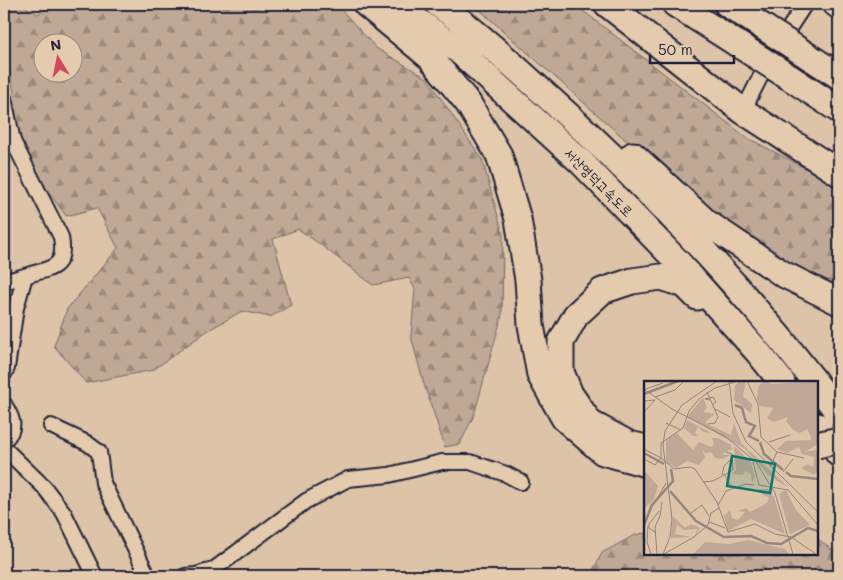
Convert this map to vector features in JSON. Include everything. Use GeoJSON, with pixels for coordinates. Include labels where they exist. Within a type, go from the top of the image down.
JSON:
{"type":"FeatureCollection","features":[{"type":"Feature","properties":{"kind":"highway"},"geometry":{"type":"LineString","coordinates":[[366,4],[432,58],[468,103],[499,155],[518,219],[528,280],[531,325],[540,375],[564,418],[603,452],[644,463]]}},
{"type":"Feature","properties":{"kind":"highway","name":"서산영덕고속도로"},"geometry":{"type":"LineString","coordinates":[[395,4],[459,51],[581,162],[677,262],[781,381]]}},
{"type":"Feature","properties":{"kind":"highway","name":"서산영덕고속도로"},"geometry":{"type":"LineString","coordinates":[[438,4],[474,30],[595,139],[694,239],[774,330],[814,381]]}},
{"type":"Feature","properties":{"kind":"highway"},"geometry":{"type":"LineString","coordinates":[[607,4],[742,111],[839,173]]}},
{"type":"Feature","properties":{"kind":"highway"},"geometry":{"type":"LineString","coordinates":[[674,4],[839,110]]}},
{"type":"Feature","properties":{"kind":"highway"},"geometry":{"type":"LineString","coordinates":[[727,4],[839,76]]}},
{"type":"Feature","properties":{"kind":"highway"},"geometry":{"type":"LineString","coordinates":[[474,30],[601,125],[707,223],[783,274],[839,302]]}},
{"type":"Feature","properties":{"kind":"highway"},"geometry":{"type":"LineString","coordinates":[[644,448],[629,444],[590,423],[570,394],[561,372],[561,342],[576,316],[602,291],[632,281],[661,277],[685,285],[756,351]]}},
{"type":"Feature","properties":{"kind":"highway","name":"서산영덕고속도로"},"geometry":{"type":"LineString","coordinates":[[818,387],[839,414]]}},
{"type":"Feature","properties":{"kind":"highway"},"geometry":{"type":"LineString","coordinates":[[818,430],[839,424]]}},
{"type":"Feature","properties":{"kind":"highway"},"geometry":{"type":"LineString","coordinates":[[818,427],[839,454]]}},
{"type":"Feature","properties":{"kind":"highway"},"geometry":{"type":"LineString","coordinates":[[818,445],[839,440]]}},
{"type":"Feature","properties":{"kind":"street"},"geometry":{"type":"LineString","coordinates":[[742,111],[772,54],[805,4]]}},
{"type":"Feature","properties":{"kind":"street"},"geometry":{"type":"LineString","coordinates":[[4,98],[13,140],[61,237],[62,244],[60,260],[53,268],[4,282]]}},
{"type":"Feature","properties":{"kind":"street"},"geometry":{"type":"LineString","coordinates":[[4,374],[7,368],[16,308],[25,276]]}},
{"type":"Feature","properties":{"kind":"street"},"geometry":{"type":"LineString","coordinates":[[4,404],[13,422],[13,428],[4,440]]}},
{"type":"Feature","properties":{"kind":"street"},"geometry":{"type":"LineString","coordinates":[[51,426],[99,452],[103,483],[148,576]]}},
{"type":"Feature","properties":{"kind":"street"},"geometry":{"type":"LineString","coordinates":[[4,448],[44,487],[64,513],[95,576]]}},
{"type":"Feature","properties":{"kind":"street"},"geometry":{"type":"LineString","coordinates":[[185,576],[213,570],[306,501],[348,479],[389,475],[442,462],[470,462],[506,474],[520,482]]}},
{"type":"Feature","properties":{"kind":"green space"},"geometry":{"type":"Polygon","coordinates":[[[4,4],[21,4],[38,14],[53,4],[336,4],[376,48],[427,78],[482,159],[503,234],[502,315],[474,415],[460,444],[445,447],[423,381],[411,336],[415,289],[409,278],[373,285],[298,229],[273,239],[291,305],[270,317],[242,311],[207,331],[153,370],[86,383],[54,346],[67,309],[118,248],[97,208],[66,216],[35,173],[17,129],[14,93],[4,42],[4,4]]]}},
{"type":"Feature","properties":{"kind":"green space"},"geometry":{"type":"Polygon","coordinates":[[[473,4],[574,4],[746,137],[839,186],[839,289],[756,243],[683,191],[473,4]]]}},
{"type":"Feature","properties":{"kind":"green space"},"geometry":{"type":"Polygon","coordinates":[[[644,533],[644,555],[818,555],[818,539],[839,556],[839,576],[590,576],[602,553],[635,535],[644,533]]]}}]}
